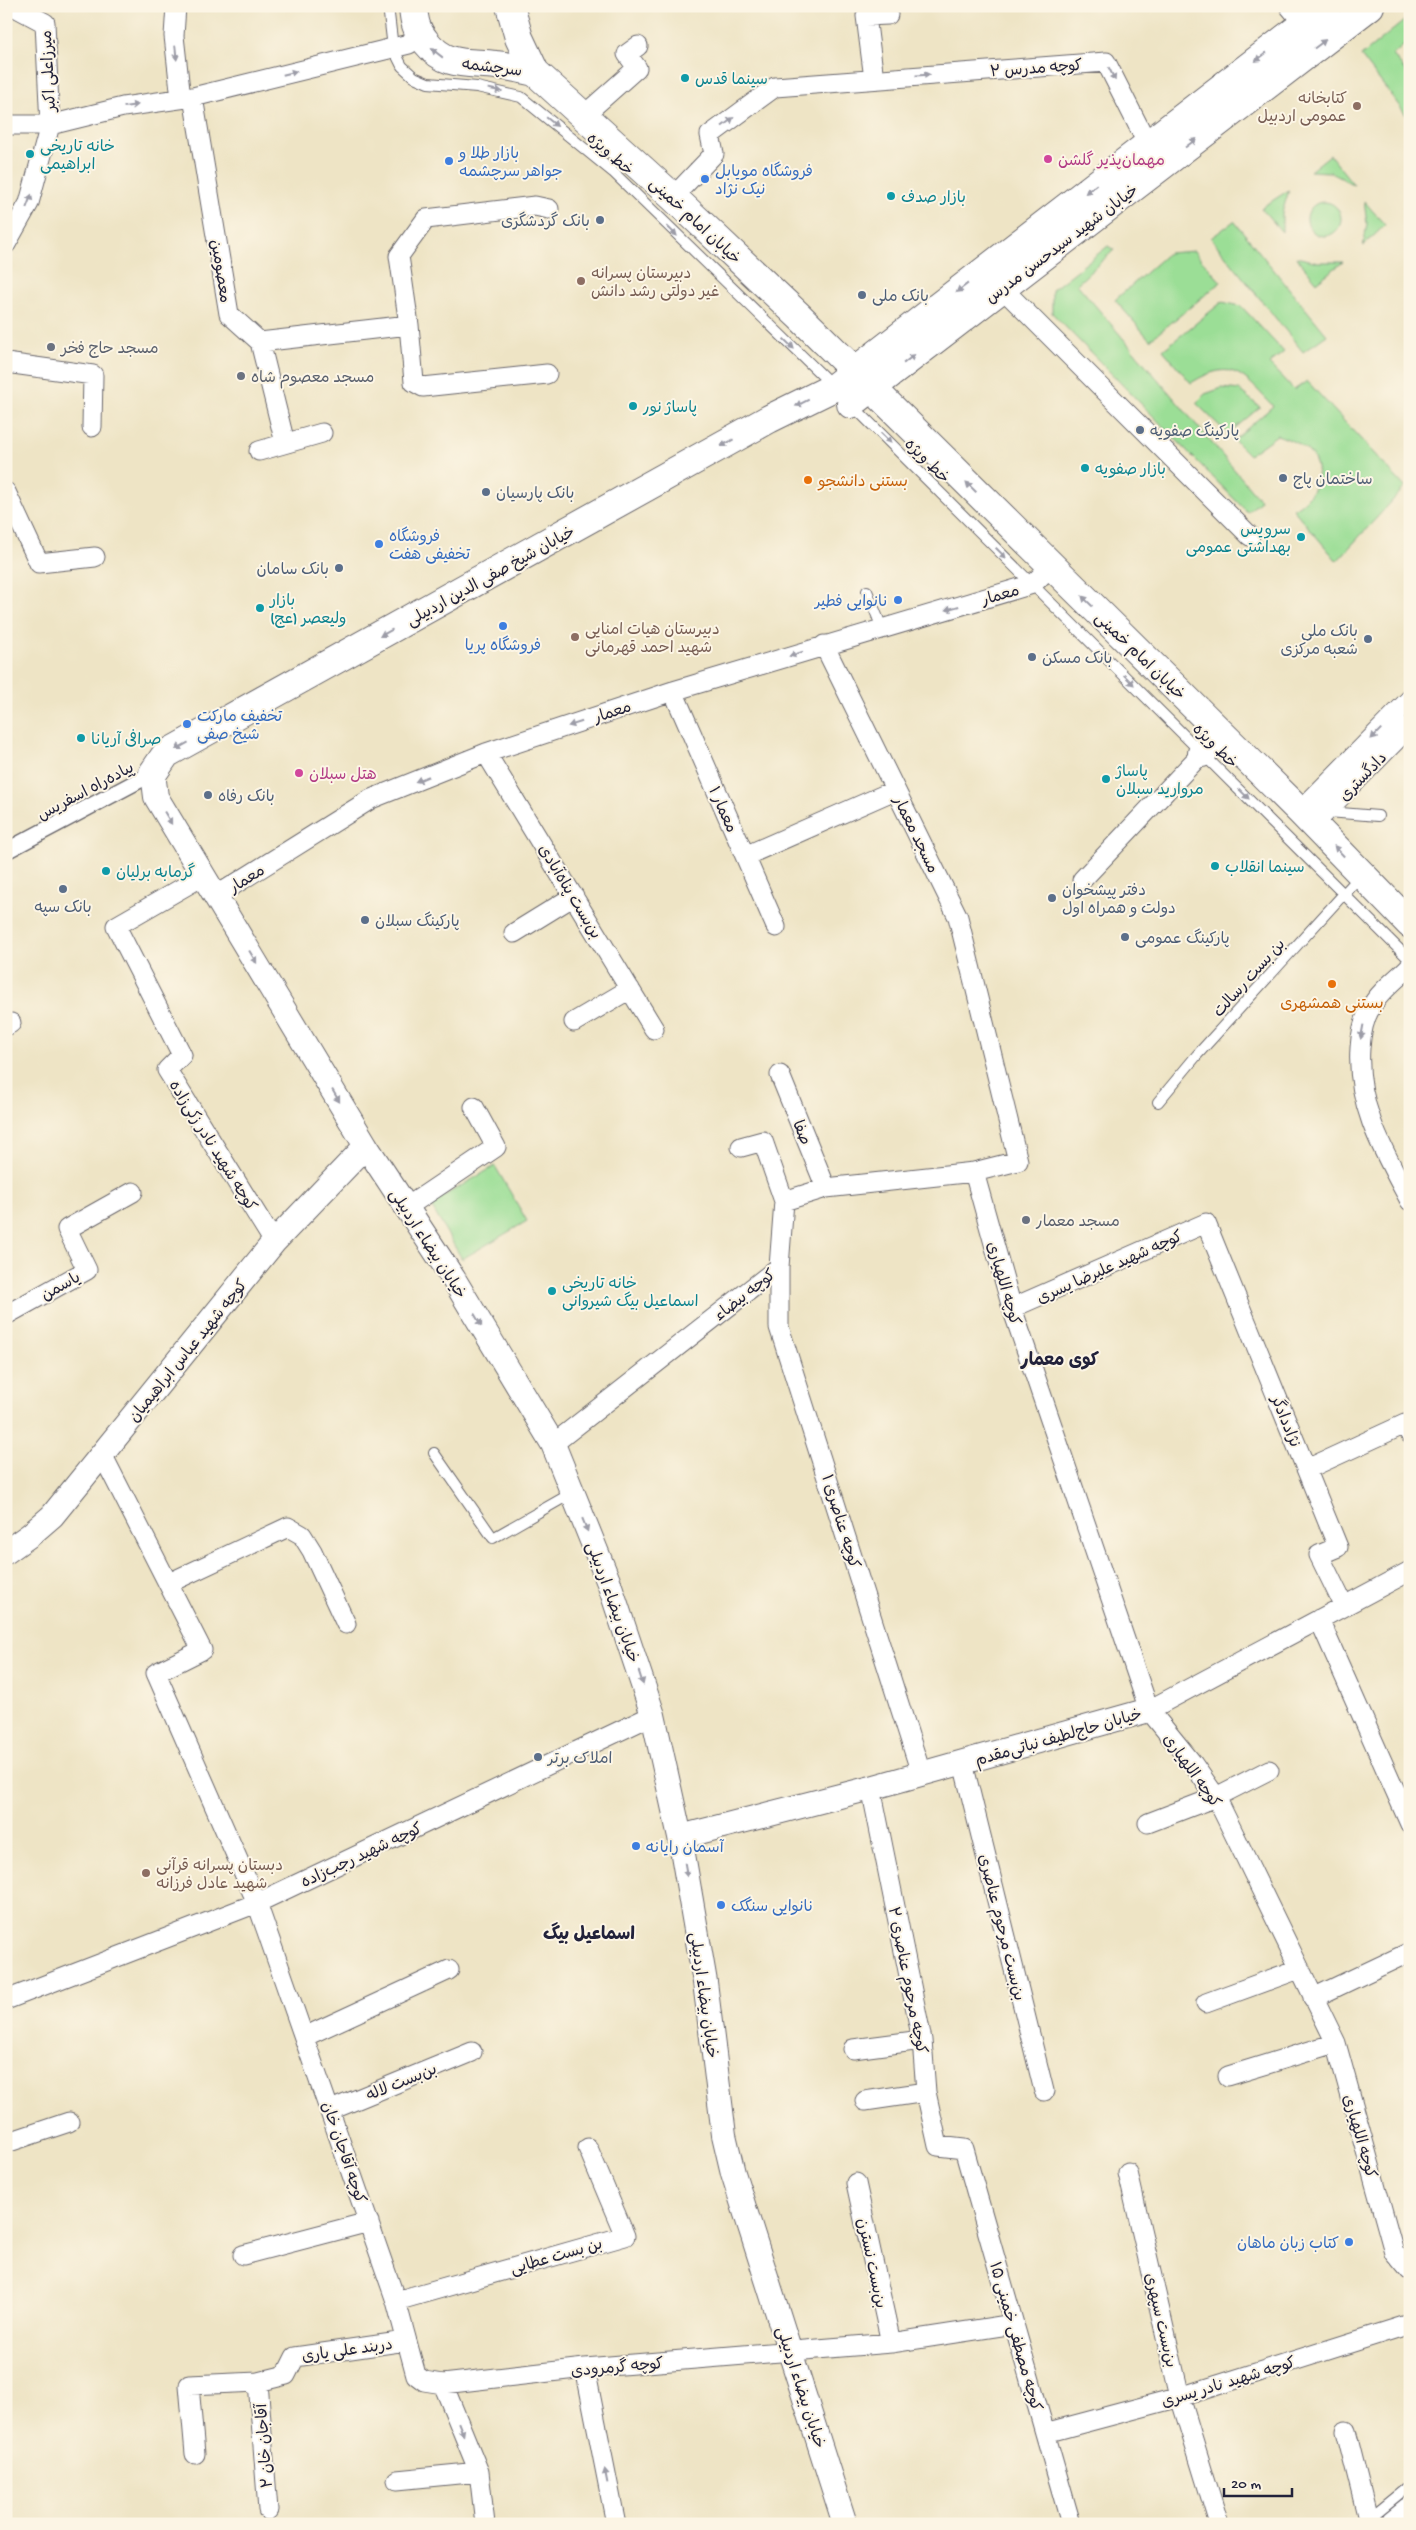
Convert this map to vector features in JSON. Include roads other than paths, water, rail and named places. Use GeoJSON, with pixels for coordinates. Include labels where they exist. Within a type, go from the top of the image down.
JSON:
{"type":"FeatureCollection","features":[{"type":"Feature","properties":{"kind":"main road","name":"سرچشمه"},"geometry":{"type":"LineString","coordinates":[[412,6],[413,20],[418,33],[436,55],[451,61],[499,65],[551,79]]}},
{"type":"Feature","properties":{"kind":"main road","name":"سرچشمه"},"geometry":{"type":"LineString","coordinates":[[510,6],[519,38],[551,79]]}},
{"type":"Feature","properties":{"kind":"main road","name":"خیابان شهید سیدحسن مدرس"},"geometry":{"type":"LineString","coordinates":[[993,279],[1296,15],[1327,6]]}},
{"type":"Feature","properties":{"kind":"main road","name":"خیابان شهید سیدحسن مدرس"},"geometry":{"type":"LineString","coordinates":[[849,391],[993,279],[1370,6]]}},
{"type":"Feature","properties":{"kind":"main road","name":"خیابان امام خمینی"},"geometry":{"type":"LineString","coordinates":[[551,79],[675,194],[816,333],[849,391],[1042,575],[1314,816],[1352,884],[1410,924]]}},
{"type":"Feature","properties":{"kind":"main road","name":"خیابان شیخ صفی الدین اردبیلی"},"geometry":{"type":"LineString","coordinates":[[154,773],[166,754],[769,420],[849,391]]}},
{"type":"Feature","properties":{"kind":"main road"},"geometry":{"type":"LineString","coordinates":[[1202,753],[1220,732]]}},
{"type":"Feature","properties":{"kind":"main road"},"geometry":{"type":"LineString","coordinates":[[1374,2523],[1410,2511]]}},
{"type":"Feature","properties":{"kind":"street","name":"میرزاعلی اکبر"},"geometry":{"type":"LineString","coordinates":[[13,6],[47,14],[50,125]]}},
{"type":"Feature","properties":{"kind":"street","name":"معصومین"},"geometry":{"type":"LineString","coordinates":[[176,6],[174,36],[229,314],[260,342]]}},
{"type":"Feature","properties":{"kind":"street"},"geometry":{"type":"LineString","coordinates":[[675,194],[714,154],[710,135],[775,87],[874,79],[866,16],[888,15],[887,6]]}},
{"type":"Feature","properties":{"kind":"street"},"geometry":{"type":"LineString","coordinates":[[6,125],[50,125],[123,107],[187,98],[409,44],[418,33]]}},
{"type":"Feature","properties":{"kind":"street"},"geometry":{"type":"LineString","coordinates":[[587,112],[637,68],[627,54],[638,46]]}},
{"type":"Feature","properties":{"kind":"street","name":"کوچه مدرس ۲"},"geometry":{"type":"LineString","coordinates":[[874,79],[1106,62],[1148,145]]}},
{"type":"Feature","properties":{"kind":"street"},"geometry":{"type":"LineString","coordinates":[[6,244],[29,203],[50,125]]}},
{"type":"Feature","properties":{"kind":"street"},"geometry":{"type":"LineString","coordinates":[[547,374],[423,387],[414,382],[409,325],[399,256],[426,219],[535,206],[549,208]]}},
{"type":"Feature","properties":{"kind":"street"},"geometry":{"type":"LineString","coordinates":[[993,279],[1250,536]]}},
{"type":"Feature","properties":{"kind":"street"},"geometry":{"type":"LineString","coordinates":[[285,444],[260,342],[409,325]]}},
{"type":"Feature","properties":{"kind":"street"},"geometry":{"type":"LineString","coordinates":[[6,363],[93,375],[92,427]]}},
{"type":"Feature","properties":{"kind":"street"},"geometry":{"type":"LineString","coordinates":[[259,451],[322,433]]}},
{"type":"Feature","properties":{"kind":"street"},"geometry":{"type":"LineString","coordinates":[[6,492],[40,563],[95,556]]}},
{"type":"Feature","properties":{"kind":"street","name":"معمار"},"geometry":{"type":"LineString","coordinates":[[216,896],[371,799],[486,753],[673,691],[882,628],[1042,575]]}},
{"type":"Feature","properties":{"kind":"street","name":"مسجد معمار"},"geometry":{"type":"LineString","coordinates":[[824,645],[958,917],[1018,1162],[974,1172]]}},
{"type":"Feature","properties":{"kind":"street","name":"معمار ۱"},"geometry":{"type":"LineString","coordinates":[[673,691],[776,927]]}},
{"type":"Feature","properties":{"kind":"street"},"geometry":{"type":"LineString","coordinates":[[1314,816],[1410,699]]}},
{"type":"Feature","properties":{"kind":"street","name":"دادگستری"},"geometry":{"type":"LineString","coordinates":[[1314,816],[1410,726]]}},
{"type":"Feature","properties":{"kind":"street","name":"بن‌بست پناه‌آبادی"},"geometry":{"type":"LineString","coordinates":[[486,753],[654,1029]]}},
{"type":"Feature","properties":{"kind":"street"},"geometry":{"type":"LineString","coordinates":[[1082,880],[1118,853],[1202,753]]}},
{"type":"Feature","properties":{"kind":"street","name":"پیاده‌راه اسفریس"},"geometry":{"type":"LineString","coordinates":[[6,851],[154,773]]}},
{"type":"Feature","properties":{"kind":"street","name":"خیابان بیضاء اردبیلی"},"geometry":{"type":"LineString","coordinates":[[154,773],[156,797],[366,1146],[453,1278],[553,1444],[609,1583],[653,1715],[680,1837],[705,1982],[724,2135],[740,2200],[791,2352],[845,2524]]}},
{"type":"Feature","properties":{"kind":"street"},"geometry":{"type":"LineString","coordinates":[[745,856],[895,790]]}},
{"type":"Feature","properties":{"kind":"street","name":"کوچه شهید نادر زکی‌زاده"},"geometry":{"type":"LineString","coordinates":[[203,876],[116,926],[182,1055],[167,1070],[274,1242]]}},
{"type":"Feature","properties":{"kind":"street"},"geometry":{"type":"LineString","coordinates":[[514,933],[574,896]]}},
{"type":"Feature","properties":{"kind":"street"},"geometry":{"type":"LineString","coordinates":[[1410,966],[1371,1007],[1362,1030],[1358,1071],[1363,1097],[1374,1132],[1410,1201]]}},
{"type":"Feature","properties":{"kind":"street"},"geometry":{"type":"LineString","coordinates":[[574,1022],[630,989]]}},
{"type":"Feature","properties":{"kind":"street","name":"صفا"},"geometry":{"type":"LineString","coordinates":[[780,1075],[826,1188]]}},
{"type":"Feature","properties":{"kind":"street"},"geometry":{"type":"LineString","coordinates":[[407,1208],[496,1147],[474,1108]]}},
{"type":"Feature","properties":{"kind":"street"},"geometry":{"type":"LineString","coordinates":[[741,1147],[763,1141],[784,1201],[826,1188],[974,1172]]}},
{"type":"Feature","properties":{"kind":"street","name":"کوچه شهید عباس ابراهیمیان"},"geometry":{"type":"LineString","coordinates":[[6,1552],[52,1516],[274,1242],[366,1146]]}},
{"type":"Feature","properties":{"kind":"street","name":"کوچه اللهیاری"},"geometry":{"type":"LineString","coordinates":[[974,1172],[1012,1308],[1149,1710],[1193,1764],[1216,1797],[1336,2043],[1394,2252],[1410,2271]]}},
{"type":"Feature","properties":{"kind":"street","name":"یاسمن"},"geometry":{"type":"LineString","coordinates":[[6,1315],[87,1270],[67,1229],[132,1192]]}},
{"type":"Feature","properties":{"kind":"street","name":"کوچه بیضاء"},"geometry":{"type":"LineString","coordinates":[[553,1444],[779,1267],[784,1201]]}},
{"type":"Feature","properties":{"kind":"street","name":"کوچه شهید علیرضا یسری"},"geometry":{"type":"LineString","coordinates":[[1012,1308],[1206,1223]]}},
{"type":"Feature","properties":{"kind":"street","name":"نژاددادگر"},"geometry":{"type":"LineString","coordinates":[[1206,1223],[1338,1547],[1319,1555],[1344,1606]]}},
{"type":"Feature","properties":{"kind":"street","name":"کوچه عناصری ۱"},"geometry":{"type":"LineString","coordinates":[[779,1267],[779,1327],[921,1773]]}},
{"type":"Feature","properties":{"kind":"street"},"geometry":{"type":"LineString","coordinates":[[1307,1469],[1405,1424],[1410,1434]]}},
{"type":"Feature","properties":{"kind":"street"},"geometry":{"type":"LineString","coordinates":[[102,1454],[169,1583],[288,1527],[302,1535],[312,1551],[346,1624]]}},
{"type":"Feature","properties":{"kind":"street","name":"خیابان حاج‌لطیف نباتی‌مقدم"},"geometry":{"type":"LineString","coordinates":[[680,1837],[871,1788],[1149,1710],[1410,1571]]}},
{"type":"Feature","properties":{"kind":"street","name":"کوچه آقاجان خان"},"geometry":{"type":"LineString","coordinates":[[169,1583],[202,1650],[156,1672],[256,1903],[396,2301],[416,2375],[424,2381],[443,2384]]}},
{"type":"Feature","properties":{"kind":"street"},"geometry":{"type":"LineString","coordinates":[[1320,1619],[1410,1824]]}},
{"type":"Feature","properties":{"kind":"street","name":"کوچه شهید رجب‌زاده"},"geometry":{"type":"LineString","coordinates":[[6,2000],[256,1903],[653,1715]]}},
{"type":"Feature","properties":{"kind":"street","name":"بن‌بست مرحوم عناصری"},"geometry":{"type":"LineString","coordinates":[[962,1763],[1044,2091]]}},
{"type":"Feature","properties":{"kind":"street"},"geometry":{"type":"LineString","coordinates":[[1148,1823],[1216,1797],[1269,1770]]}},
{"type":"Feature","properties":{"kind":"street","name":"کوچه مرحوم عناصری ۲"},"geometry":{"type":"LineString","coordinates":[[871,1788],[922,2040],[926,2092],[938,2146],[964,2149]]}},
{"type":"Feature","properties":{"kind":"street"},"geometry":{"type":"LineString","coordinates":[[1313,1998],[1410,1952]]}},
{"type":"Feature","properties":{"kind":"street"},"geometry":{"type":"LineString","coordinates":[[1206,2002],[1299,1969]]}},
{"type":"Feature","properties":{"kind":"street"},"geometry":{"type":"LineString","coordinates":[[304,2037],[449,1970]]}},
{"type":"Feature","properties":{"kind":"street"},"geometry":{"type":"LineString","coordinates":[[853,2049],[922,2040]]}},
{"type":"Feature","properties":{"kind":"street"},"geometry":{"type":"LineString","coordinates":[[1228,2076],[1336,2043]]}},
{"type":"Feature","properties":{"kind":"street","name":"بن‌بست لاله"},"geometry":{"type":"LineString","coordinates":[[330,2110],[472,2052]]}},
{"type":"Feature","properties":{"kind":"street"},"geometry":{"type":"LineString","coordinates":[[865,2100],[926,2092]]}},
{"type":"Feature","properties":{"kind":"street"},"geometry":{"type":"LineString","coordinates":[[6,2143],[69,2122]]}},
{"type":"Feature","properties":{"kind":"street","name":"بن بست عطایی"},"geometry":{"type":"LineString","coordinates":[[396,2301],[625,2236],[588,2148]]}},
{"type":"Feature","properties":{"kind":"street","name":"کوچه مصطفی خمینی ۱۵"},"geometry":{"type":"LineString","coordinates":[[964,2149],[1070,2524]]}},
{"type":"Feature","properties":{"kind":"street","name":"بن‌بست سپهری"},"geometry":{"type":"LineString","coordinates":[[1128,2173],[1180,2397],[1219,2524]]}},
{"type":"Feature","properties":{"kind":"street","name":"بن‌بست نسترن"},"geometry":{"type":"LineString","coordinates":[[856,2183],[891,2343]]}},
{"type":"Feature","properties":{"kind":"street"},"geometry":{"type":"LineString","coordinates":[[243,2255],[369,2222]]}},
{"type":"Feature","properties":{"kind":"street","name":"کوچه گرمرودی"},"geometry":{"type":"LineString","coordinates":[[443,2384],[585,2368],[891,2343],[1014,2324]]}},
{"type":"Feature","properties":{"kind":"street","name":"کوچه شهید نادر یسری"},"geometry":{"type":"LineString","coordinates":[[1045,2434],[1180,2397],[1410,2324]]}},
{"type":"Feature","properties":{"kind":"street","name":"دربند علی یاری"},"geometry":{"type":"LineString","coordinates":[[196,2454],[189,2385],[258,2382],[286,2375],[295,2356],[406,2341]]}},
{"type":"Feature","properties":{"kind":"street"},"geometry":{"type":"LineString","coordinates":[[585,2368],[616,2524]]}},
{"type":"Feature","properties":{"kind":"street","name":"آقاجان خان ۲"},"geometry":{"type":"LineString","coordinates":[[258,2382],[268,2510]]}},
{"type":"Feature","properties":{"kind":"street"},"geometry":{"type":"LineString","coordinates":[[443,2384],[479,2472],[485,2524]]}},
{"type":"Feature","properties":{"kind":"street"},"geometry":{"type":"LineString","coordinates":[[1346,2431],[1374,2523]]}},
{"type":"Feature","properties":{"kind":"street"},"geometry":{"type":"LineString","coordinates":[[397,2480],[479,2472]]}},
{"type":"Feature","properties":{"kind":"lane","name":"خط ویژه"},"geometry":{"type":"LineString","coordinates":[[388,6],[393,48],[402,66],[414,77],[428,83],[477,87],[521,97],[613,172],[849,391]]}},
{"type":"Feature","properties":{"kind":"lane","name":"خط ویژه"},"geometry":{"type":"LineString","coordinates":[[1042,575],[1202,753],[1352,884],[1410,960]]}},
{"type":"Feature","properties":{"kind":"lane"},"geometry":{"type":"LineString","coordinates":[[867,591],[882,628]]}},
{"type":"Feature","properties":{"kind":"lane"},"geometry":{"type":"LineString","coordinates":[[1314,816],[1378,816]]}},
{"type":"Feature","properties":{"kind":"lane","name":"بن بست رسالت"},"geometry":{"type":"LineString","coordinates":[[1158,1102],[1197,1055],[1352,884]]}},
{"type":"Feature","properties":{"kind":"lane"},"geometry":{"type":"LineString","coordinates":[[434,1453],[493,1538],[572,1493]]}},
{"type":"Feature","properties":{"kind":"lane"},"geometry":{"type":"LineString","coordinates":[[1374,2523],[1410,2485]]}},
{"type":"Feature","properties":{"kind":"place","name":"سینما قدس"},"geometry":{"type":"Point","coordinates":[685,78]}},
{"type":"Feature","properties":{"kind":"place","name":"کتابخانه عمومی اردبیل"},"geometry":{"type":"Point","coordinates":[1357,106]}},
{"type":"Feature","properties":{"kind":"place","name":"خانه تاریخی ابراهیمی"},"geometry":{"type":"Point","coordinates":[30,154]}},
{"type":"Feature","properties":{"kind":"place","name":"مهمان‌پذیر گلشن"},"geometry":{"type":"Point","coordinates":[1048,159]}},
{"type":"Feature","properties":{"kind":"place","name":"بازار طلا و جواهر سرچشمه"},"geometry":{"type":"Point","coordinates":[449,161]}},
{"type":"Feature","properties":{"kind":"place","name":"فروشگاه مویابل نیک نژاد"},"geometry":{"type":"Point","coordinates":[705,179]}},
{"type":"Feature","properties":{"kind":"place","name":"بازار صدف"},"geometry":{"type":"Point","coordinates":[891,196]}},
{"type":"Feature","properties":{"kind":"place","name":"بانک گردشگری"},"geometry":{"type":"Point","coordinates":[600,220]}},
{"type":"Feature","properties":{"kind":"place","name":"دبیرستان پسرانه غیر دولتی رشد دانش"},"geometry":{"type":"Point","coordinates":[581,281]}},
{"type":"Feature","properties":{"kind":"place","name":"بانک ملی"},"geometry":{"type":"Point","coordinates":[862,295]}},
{"type":"Feature","properties":{"kind":"place","name":"مسجد حاج فخر"},"geometry":{"type":"Point","coordinates":[51,347]}},
{"type":"Feature","properties":{"kind":"place","name":"مسجد معصوم شاه"},"geometry":{"type":"Point","coordinates":[241,376]}},
{"type":"Feature","properties":{"kind":"place","name":"پاساژ نور"},"geometry":{"type":"Point","coordinates":[633,406]}},
{"type":"Feature","properties":{"kind":"place","name":"پارکینگ صفویه"},"geometry":{"type":"Point","coordinates":[1140,430]}},
{"type":"Feature","properties":{"kind":"place","name":"بازار صفویه"},"geometry":{"type":"Point","coordinates":[1085,468]}},
{"type":"Feature","properties":{"kind":"place","name":"ساختمان پاج"},"geometry":{"type":"Point","coordinates":[1283,478]}},
{"type":"Feature","properties":{"kind":"place","name":"بستنی دانشجو"},"geometry":{"type":"Point","coordinates":[808,480]}},
{"type":"Feature","properties":{"kind":"place","name":"بانک پارسیان"},"geometry":{"type":"Point","coordinates":[486,492]}},
{"type":"Feature","properties":{"kind":"place","name":"سرویس بهداشتی عمومی"},"geometry":{"type":"Point","coordinates":[1301,537]}},
{"type":"Feature","properties":{"kind":"place","name":"فروشگاه تخفیفی هفت"},"geometry":{"type":"Point","coordinates":[379,544]}},
{"type":"Feature","properties":{"kind":"place","name":"بانک سامان"},"geometry":{"type":"Point","coordinates":[339,568]}},
{"type":"Feature","properties":{"kind":"place","name":"نانوایی فطیر"},"geometry":{"type":"Point","coordinates":[898,600]}},
{"type":"Feature","properties":{"kind":"place","name":"بازار ولیعصر (عج)"},"geometry":{"type":"Point","coordinates":[260,608]}},
{"type":"Feature","properties":{"kind":"place","name":"فروشگاه پریا"},"geometry":{"type":"Point","coordinates":[503,626]}},
{"type":"Feature","properties":{"kind":"place","name":"دبیرستان هیات امنایی شهید احمد قهرمانی"},"geometry":{"type":"Point","coordinates":[575,637]}},
{"type":"Feature","properties":{"kind":"place","name":"بانک ملی شعبه مرکزی"},"geometry":{"type":"Point","coordinates":[1368,639]}},
{"type":"Feature","properties":{"kind":"place","name":"بانک مسکن"},"geometry":{"type":"Point","coordinates":[1032,657]}},
{"type":"Feature","properties":{"kind":"place","name":"تخفیف مارکت شیخ صفی"},"geometry":{"type":"Point","coordinates":[187,724]}},
{"type":"Feature","properties":{"kind":"place","name":"صرافی آریانا"},"geometry":{"type":"Point","coordinates":[81,738]}},
{"type":"Feature","properties":{"kind":"place","name":"هتل سبلان"},"geometry":{"type":"Point","coordinates":[299,773]}},
{"type":"Feature","properties":{"kind":"place","name":"پاساژ مروارید سبلان"},"geometry":{"type":"Point","coordinates":[1106,779]}},
{"type":"Feature","properties":{"kind":"place","name":"بانک رفاه"},"geometry":{"type":"Point","coordinates":[208,795]}},
{"type":"Feature","properties":{"kind":"place","name":"سینما انقلاب"},"geometry":{"type":"Point","coordinates":[1215,866]}},
{"type":"Feature","properties":{"kind":"place","name":"گرمابه برلیان"},"geometry":{"type":"Point","coordinates":[106,871]}},
{"type":"Feature","properties":{"kind":"place","name":"بانک سپه"},"geometry":{"type":"Point","coordinates":[63,889]}},
{"type":"Feature","properties":{"kind":"place","name":"دفتر پیشخوان دولت و همراه اول"},"geometry":{"type":"Point","coordinates":[1052,898]}},
{"type":"Feature","properties":{"kind":"place","name":"پارکینگ سبلان"},"geometry":{"type":"Point","coordinates":[365,920]}},
{"type":"Feature","properties":{"kind":"place","name":"پارکینگ عمومی"},"geometry":{"type":"Point","coordinates":[1125,937]}},
{"type":"Feature","properties":{"kind":"place","name":"بستنی همشهری"},"geometry":{"type":"Point","coordinates":[1332,984]}},
{"type":"Feature","properties":{"kind":"place","name":"مسجد معمار"},"geometry":{"type":"Point","coordinates":[1026,1220]}},
{"type":"Feature","properties":{"kind":"place","name":"خانه تاریخی اسماعیل بیگ شیروانی"},"geometry":{"type":"Point","coordinates":[552,1291]}},
{"type":"Feature","properties":{"kind":"place","name":"املاک برتر"},"geometry":{"type":"Point","coordinates":[538,1757]}},
{"type":"Feature","properties":{"kind":"place","name":"آسمان رایانه"},"geometry":{"type":"Point","coordinates":[636,1846]}},
{"type":"Feature","properties":{"kind":"place","name":"دبستان پسرانه قرآنی شهید عادل فرزانه"},"geometry":{"type":"Point","coordinates":[146,1873]}},
{"type":"Feature","properties":{"kind":"place","name":"نانوایی سنگک"},"geometry":{"type":"Point","coordinates":[721,1905]}},
{"type":"Feature","properties":{"kind":"place","name":"کتاب زبان ماهان"},"geometry":{"type":"Point","coordinates":[1349,2242]}},
{"type":"Feature","properties":{"kind":"district","name":"کوی معمار"},"geometry":{"type":"Point","coordinates":[1060,1359]}},
{"type":"Feature","properties":{"kind":"district","name":"اسماعیل بیگ"},"geometry":{"type":"Point","coordinates":[589,1933]}}]}
